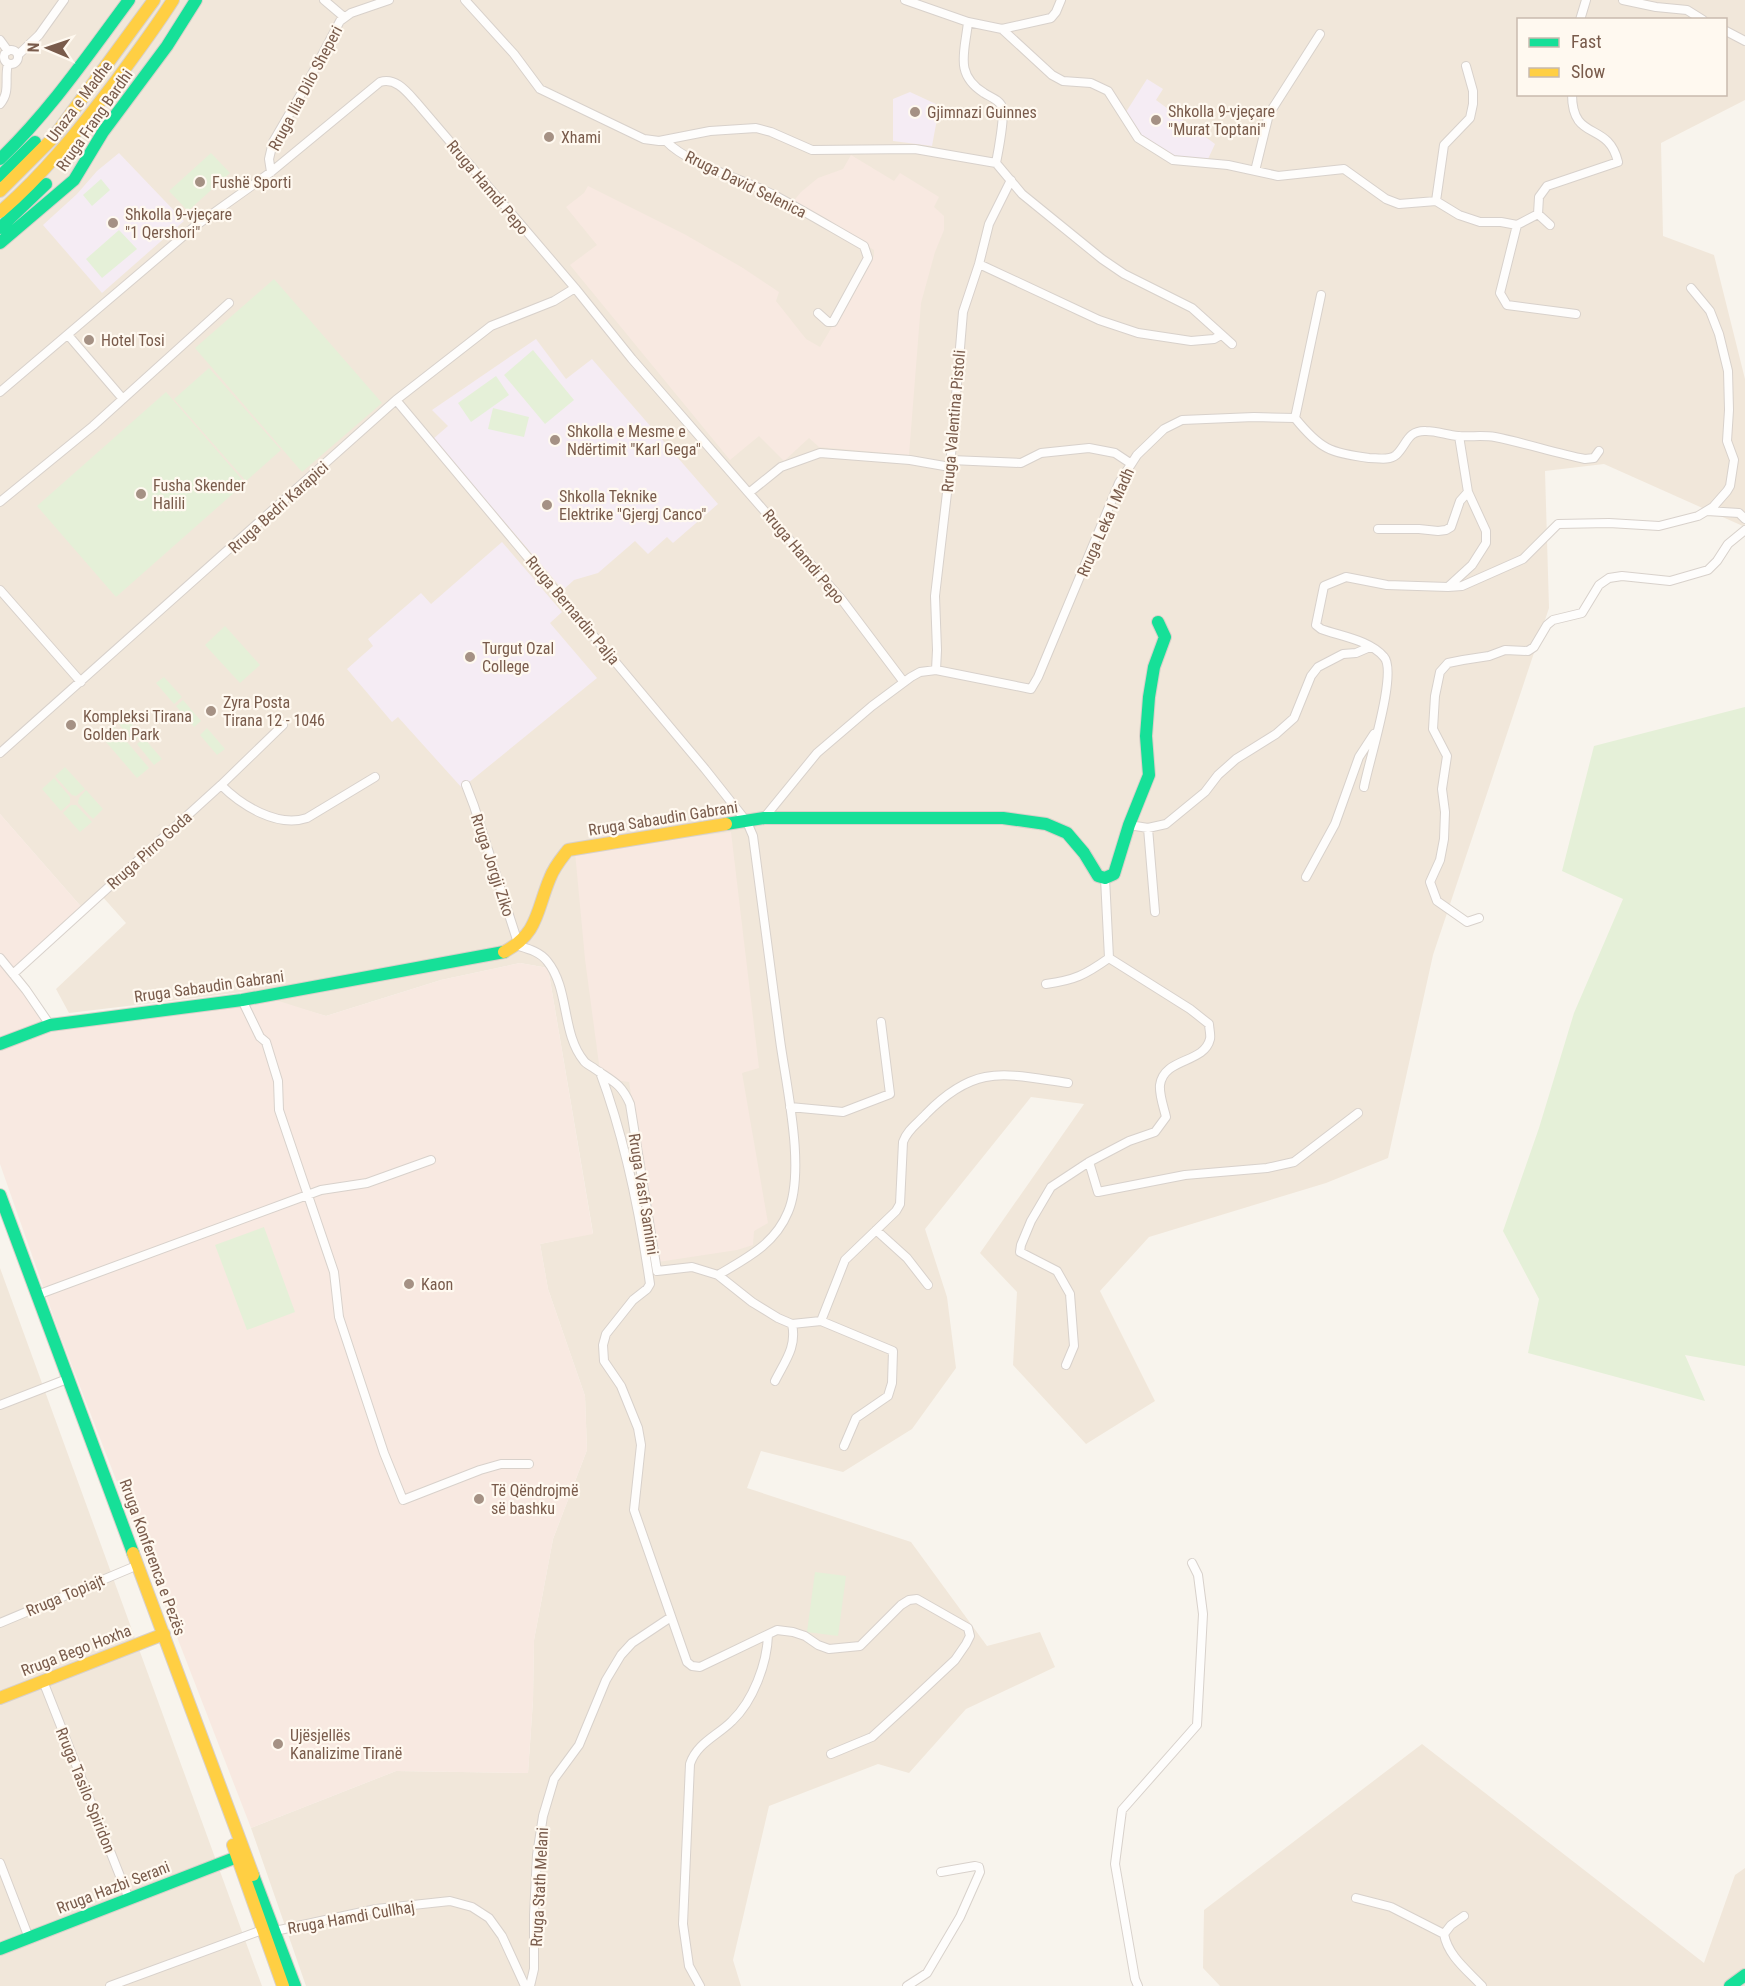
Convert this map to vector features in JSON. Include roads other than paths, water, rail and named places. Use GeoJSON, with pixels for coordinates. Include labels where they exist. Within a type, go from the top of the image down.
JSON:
{"type":"FeatureCollection","features":[{"type":"Feature","properties":{"kind":"main road","name":"Unaza e Madhe"},"geometry":{"type":"LineString","coordinates":[[0,191],[53,138],[154,0]]}},
{"type":"Feature","properties":{"kind":"main road","name":"Unaza e Madhe"},"geometry":{"type":"LineString","coordinates":[[0,212],[31,185],[59,155],[144,43],[173,0]]}},
{"type":"Feature","properties":{"kind":"main road","name":"Rruga Frang Bardhi"},"geometry":{"type":"LineString","coordinates":[[0,243],[74,180],[103,132],[167,46],[196,0]]}},
{"type":"Feature","properties":{"kind":"main road"},"geometry":{"type":"LineString","coordinates":[[0,159],[54,102],[127,1]]}},
{"type":"Feature","properties":{"kind":"main road"},"geometry":{"type":"LineString","coordinates":[[0,176],[54,121],[116,40],[133,31]]}},
{"type":"Feature","properties":{"kind":"main road"},"geometry":{"type":"LineString","coordinates":[[0,228],[27,204],[76,149],[138,66],[144,43]]}},
{"type":"Feature","properties":{"kind":"main road"},"geometry":{"type":"LineString","coordinates":[[1106,878],[1114,874],[1149,776],[1146,736],[1149,697],[1154,667],[1165,637],[1158,622]]}},
{"type":"Feature","properties":{"kind":"main road","name":"Rruga Sabaudin Gabrani"},"geometry":{"type":"LineString","coordinates":[[0,1044],[50,1025],[242,1000],[504,952],[519,946],[531,933],[550,874],[568,850],[764,818],[1003,818],[1046,824],[1067,834],[1084,853],[1098,876],[1106,878]]}},
{"type":"Feature","properties":{"kind":"main road","name":"Rruga Konferenca e Pezës"},"geometry":{"type":"LineString","coordinates":[[0,1195],[268,1930]]}},
{"type":"Feature","properties":{"kind":"main road","name":"Rruga Konferenca e Pezës"},"geometry":{"type":"LineString","coordinates":[[0,1219],[131,1568],[160,1635],[237,1857],[268,1930]]}},
{"type":"Feature","properties":{"kind":"main road","name":"Rruga Bego Hoxha"},"geometry":{"type":"LineString","coordinates":[[0,1698],[160,1635]]}},
{"type":"Feature","properties":{"kind":"main road","name":"Rruga Hazbi Serani"},"geometry":{"type":"LineString","coordinates":[[0,1949],[237,1857]]}},
{"type":"Feature","properties":{"kind":"main road"},"geometry":{"type":"LineString","coordinates":[[268,1930],[283,1986]]}},
{"type":"Feature","properties":{"kind":"main road"},"geometry":{"type":"LineString","coordinates":[[268,1930],[295,1986]]}},
{"type":"Feature","properties":{"kind":"main road"},"geometry":{"type":"LineString","coordinates":[[1730,1986],[1745,1975]]}},
{"type":"Feature","properties":{"kind":"street"},"geometry":{"type":"LineString","coordinates":[[8,64],[17,62],[18,55],[39,35],[64,0]]}},
{"type":"Feature","properties":{"kind":"street"},"geometry":{"type":"LineString","coordinates":[[324,0],[344,17]]}},
{"type":"Feature","properties":{"kind":"street","name":"Rruga Ilia Dilo Sheperi"},"geometry":{"type":"LineString","coordinates":[[271,172],[269,159],[273,142],[305,87],[332,33],[344,17],[389,0]]}},
{"type":"Feature","properties":{"kind":"street","name":"Rruga David Selenica"},"geometry":{"type":"LineString","coordinates":[[465,0],[514,54],[540,89],[644,139],[666,141],[686,156],[773,194],[864,246],[868,258],[833,322],[818,313]]}},
{"type":"Feature","properties":{"kind":"street"},"geometry":{"type":"LineString","coordinates":[[905,0],[968,21],[1002,29],[1051,18],[1061,0]]}},
{"type":"Feature","properties":{"kind":"street"},"geometry":{"type":"LineString","coordinates":[[1581,18],[1586,0]]}},
{"type":"Feature","properties":{"kind":"street"},"geometry":{"type":"LineString","coordinates":[[1623,0],[1656,7],[1687,10],[1700,18]]}},
{"type":"Feature","properties":{"kind":"street"},"geometry":{"type":"LineString","coordinates":[[968,21],[963,63],[965,72],[975,86],[998,102],[1003,110],[996,163]]}},
{"type":"Feature","properties":{"kind":"street"},"geometry":{"type":"LineString","coordinates":[[1002,29],[1052,75],[1063,81],[1091,83],[1108,91],[1138,138],[1173,160],[1228,165],[1278,176],[1344,169],[1386,199],[1399,204],[1436,201],[1459,215],[1480,222],[1517,225],[1538,214]]}},
{"type":"Feature","properties":{"kind":"street"},"geometry":{"type":"LineString","coordinates":[[1727,32],[1745,40]]}},
{"type":"Feature","properties":{"kind":"street"},"geometry":{"type":"LineString","coordinates":[[1255,171],[1269,114],[1320,34]]}},
{"type":"Feature","properties":{"kind":"street"},"geometry":{"type":"LineString","coordinates":[[0,40],[8,51]]}},
{"type":"Feature","properties":{"kind":"street"},"geometry":{"type":"LineString","coordinates":[[8,51],[12,50],[18,55]]}},
{"type":"Feature","properties":{"kind":"street"},"geometry":{"type":"LineString","coordinates":[[8,51],[4,56],[8,64]]}},
{"type":"Feature","properties":{"kind":"street"},"geometry":{"type":"LineString","coordinates":[[0,104],[7,94],[5,73],[8,64]]}},
{"type":"Feature","properties":{"kind":"street"},"geometry":{"type":"LineString","coordinates":[[1436,201],[1444,145],[1470,118],[1473,91],[1466,66]]}},
{"type":"Feature","properties":{"kind":"street","name":"Rruga Hamdi Pepo"},"geometry":{"type":"LineString","coordinates":[[0,392],[194,227],[271,172],[380,82],[387,80],[395,82],[417,103],[575,288],[632,359],[842,600],[903,681]]}},
{"type":"Feature","properties":{"kind":"street"},"geometry":{"type":"LineString","coordinates":[[1538,214],[1539,197],[1547,186],[1618,162],[1615,149],[1607,139],[1587,129],[1577,120],[1572,108],[1572,96]]}},
{"type":"Feature","properties":{"kind":"street"},"geometry":{"type":"LineString","coordinates":[[666,141],[710,131],[756,128],[812,150],[915,149],[996,163],[1023,194],[1102,259],[1124,274],[1192,308],[1232,344]]}},
{"type":"Feature","properties":{"kind":"street","name":"Rruga Valentina Pistoli"},"geometry":{"type":"LineString","coordinates":[[936,670],[935,596],[951,463],[963,312],[989,224],[1011,180]]}},
{"type":"Feature","properties":{"kind":"street"},"geometry":{"type":"LineString","coordinates":[[1538,214],[1550,225]]}},
{"type":"Feature","properties":{"kind":"street"},"geometry":{"type":"LineString","coordinates":[[1517,225],[1500,293],[1503,300],[1507,305],[1576,314]]}},
{"type":"Feature","properties":{"kind":"street"},"geometry":{"type":"LineString","coordinates":[[979,264],[1099,320],[1138,333],[1191,341],[1214,339],[1221,335]]}},
{"type":"Feature","properties":{"kind":"street","name":"Rruga Bedri Karapici"},"geometry":{"type":"LineString","coordinates":[[0,753],[396,400],[491,327],[554,301],[575,288]]}},
{"type":"Feature","properties":{"kind":"street"},"geometry":{"type":"LineString","coordinates":[[1364,787],[1386,698],[1389,674],[1387,660],[1370,647],[1321,629],[1316,625],[1324,586],[1346,577],[1387,585],[1462,586],[1523,559],[1558,524],[1610,523],[1659,526],[1698,516],[1722,498],[1727,491],[1734,460],[1727,441],[1729,385],[1719,334],[1710,311],[1691,288]]}},
{"type":"Feature","properties":{"kind":"street"},"geometry":{"type":"LineString","coordinates":[[1320,295],[1295,418],[1316,441],[1341,455],[1390,458],[1397,454],[1408,437],[1416,432],[1425,431],[1459,436],[1493,437],[1585,459],[1594,458],[1599,451]]}},
{"type":"Feature","properties":{"kind":"street"},"geometry":{"type":"LineString","coordinates":[[0,502],[93,426],[228,303]]}},
{"type":"Feature","properties":{"kind":"street"},"geometry":{"type":"LineString","coordinates":[[68,335],[123,399]]}},
{"type":"Feature","properties":{"kind":"street","name":"Rruga Bernardin Palja"},"geometry":{"type":"LineString","coordinates":[[396,400],[614,658],[747,822]]}},
{"type":"Feature","properties":{"kind":"street","name":"Rruga Leka I Madh"},"geometry":{"type":"LineString","coordinates":[[764,818],[818,753],[903,681],[920,672],[936,670],[1031,689],[1119,483],[1130,463],[1164,429],[1182,420],[1295,418]]}},
{"type":"Feature","properties":{"kind":"street"},"geometry":{"type":"LineString","coordinates":[[1448,587],[1472,565],[1486,543],[1486,531],[1468,492],[1459,436]]}},
{"type":"Feature","properties":{"kind":"street"},"geometry":{"type":"LineString","coordinates":[[750,492],[781,467],[820,453],[951,463],[1021,463],[1041,453],[1089,448],[1115,453],[1130,463]]}},
{"type":"Feature","properties":{"kind":"street"},"geometry":{"type":"LineString","coordinates":[[1378,529],[1446,530],[1451,527],[1460,501],[1468,492]]}},
{"type":"Feature","properties":{"kind":"street"},"geometry":{"type":"LineString","coordinates":[[1707,510],[1739,513],[1745,519]]}},
{"type":"Feature","properties":{"kind":"street"},"geometry":{"type":"LineString","coordinates":[[1479,918],[1467,922],[1437,901],[1430,882],[1440,860],[1445,821],[1442,789],[1447,756],[1433,729],[1435,696],[1440,672],[1448,663],[1505,650],[1528,651],[1534,647],[1547,625],[1553,620],[1582,613],[1599,585],[1609,578],[1622,576],[1670,581],[1708,570],[1728,544],[1743,535]]}},
{"type":"Feature","properties":{"kind":"street"},"geometry":{"type":"LineString","coordinates":[[0,590],[81,682]]}},
{"type":"Feature","properties":{"kind":"street"},"geometry":{"type":"LineString","coordinates":[[1130,825],[1148,828],[1166,824],[1205,792],[1218,775],[1236,759],[1276,734],[1294,718],[1311,676],[1318,667],[1343,654],[1356,653],[1370,647]]}},
{"type":"Feature","properties":{"kind":"street","name":"Rruga Pirro Goda"},"geometry":{"type":"LineString","coordinates":[[13,974],[221,785],[283,725]]}},
{"type":"Feature","properties":{"kind":"street"},"geometry":{"type":"LineString","coordinates":[[1306,877],[1335,824],[1359,757],[1376,731]]}},
{"type":"Feature","properties":{"kind":"street"},"geometry":{"type":"LineString","coordinates":[[221,785],[247,807],[272,817],[296,822],[307,818],[375,777]]}},
{"type":"Feature","properties":{"kind":"street","name":"Rruga Jorgji Ziko"},"geometry":{"type":"LineString","coordinates":[[466,785],[519,946]]}},
{"type":"Feature","properties":{"kind":"street"},"geometry":{"type":"LineString","coordinates":[[718,1275],[761,1250],[788,1211],[794,1186],[795,1159],[790,1107],[753,836],[747,822]]}},
{"type":"Feature","properties":{"kind":"street"},"geometry":{"type":"LineString","coordinates":[[1148,828],[1155,912]]}},
{"type":"Feature","properties":{"kind":"street"},"geometry":{"type":"LineString","coordinates":[[1106,878],[1109,958]]}},
{"type":"Feature","properties":{"kind":"street"},"geometry":{"type":"LineString","coordinates":[[519,946],[535,952],[546,960],[555,974],[574,1043],[584,1062],[600,1072],[620,1133],[639,1217],[650,1284],[633,1300],[606,1334],[603,1345],[604,1361],[621,1386],[638,1428],[641,1445],[634,1510],[687,1662],[692,1666],[700,1667],[777,1630],[805,1636],[829,1649],[860,1646],[901,1605],[909,1600],[917,1599],[968,1628],[970,1636],[955,1660],[907,1705],[872,1737],[831,1754]]}},
{"type":"Feature","properties":{"kind":"street"},"geometry":{"type":"LineString","coordinates":[[0,958],[50,1025]]}},
{"type":"Feature","properties":{"kind":"street"},"geometry":{"type":"LineString","coordinates":[[1046,984],[1084,976],[1109,958]]}},
{"type":"Feature","properties":{"kind":"street"},"geometry":{"type":"LineString","coordinates":[[1066,1365],[1074,1346],[1070,1294],[1057,1271],[1020,1252],[1031,1221],[1051,1187],[1089,1162],[1129,1141],[1155,1132],[1166,1118],[1160,1087],[1162,1076],[1168,1068],[1202,1052],[1210,1039],[1209,1024],[1190,1009],[1109,958]]}},
{"type":"Feature","properties":{"kind":"street"},"geometry":{"type":"LineString","coordinates":[[242,1000],[260,1037],[266,1042],[278,1081],[279,1110],[334,1272],[339,1317],[384,1453],[403,1500],[490,1467],[501,1464],[529,1464]]}},
{"type":"Feature","properties":{"kind":"street"},"geometry":{"type":"LineString","coordinates":[[790,1107],[843,1112],[890,1094],[881,1022]]}},
{"type":"Feature","properties":{"kind":"street","name":"Rruga Vasfi Samimi"},"geometry":{"type":"LineString","coordinates":[[600,1072],[614,1080],[624,1090],[630,1104],[657,1271],[692,1267],[718,1275],[752,1302],[792,1324]]}},
{"type":"Feature","properties":{"kind":"street"},"geometry":{"type":"LineString","coordinates":[[821,1321],[845,1260],[896,1211],[900,1204],[903,1142],[906,1133],[945,1095],[976,1078],[1005,1074],[1068,1083]]}},
{"type":"Feature","properties":{"kind":"street"},"geometry":{"type":"LineString","coordinates":[[1089,1162],[1098,1192],[1185,1175],[1267,1168],[1294,1162],[1358,1113]]}},
{"type":"Feature","properties":{"kind":"street"},"geometry":{"type":"LineString","coordinates":[[37,1295],[321,1190],[367,1183],[431,1160]]}},
{"type":"Feature","properties":{"kind":"street"},"geometry":{"type":"LineString","coordinates":[[876,1230],[907,1258],[928,1285]]}},
{"type":"Feature","properties":{"kind":"street"},"geometry":{"type":"LineString","coordinates":[[775,1381],[793,1346],[795,1336],[792,1324],[821,1321],[893,1351],[892,1383],[888,1396],[856,1418],[844,1446]]}},
{"type":"Feature","properties":{"kind":"street"},"geometry":{"type":"LineString","coordinates":[[0,1405],[62,1381]]}},
{"type":"Feature","properties":{"kind":"street"},"geometry":{"type":"LineString","coordinates":[[1138,1986],[1115,1864],[1122,1810],[1197,1725],[1203,1614],[1198,1575],[1192,1563]]}},
{"type":"Feature","properties":{"kind":"street","name":"Rruga Topiajt"},"geometry":{"type":"LineString","coordinates":[[0,1623],[131,1568]]}},
{"type":"Feature","properties":{"kind":"street","name":"Rruga Stath Melani"},"geometry":{"type":"LineString","coordinates":[[530,1986],[534,1969],[537,1855],[543,1816],[554,1779],[579,1745],[606,1680],[621,1655],[632,1643],[671,1617]]}},
{"type":"Feature","properties":{"kind":"street"},"geometry":{"type":"LineString","coordinates":[[700,1986],[689,1966],[683,1924],[690,1764],[694,1752],[733,1721],[745,1704],[763,1665],[768,1635]]}},
{"type":"Feature","properties":{"kind":"street","name":"Rruga Tasilo Spiridon"},"geometry":{"type":"LineString","coordinates":[[43,1681],[129,1899]]}},
{"type":"Feature","properties":{"kind":"street"},"geometry":{"type":"LineString","coordinates":[[0,1863],[29,1938]]}},
{"type":"Feature","properties":{"kind":"street"},"geometry":{"type":"LineString","coordinates":[[907,1986],[927,1972],[960,1917],[980,1872],[979,1867],[975,1866],[941,1872]]}},
{"type":"Feature","properties":{"kind":"street"},"geometry":{"type":"LineString","coordinates":[[1356,1898],[1391,1907],[1444,1934]]}},
{"type":"Feature","properties":{"kind":"street","name":"Rruga Hamdi Cullhaj"},"geometry":{"type":"LineString","coordinates":[[110,1986],[268,1930],[376,1909],[450,1901],[472,1906],[489,1918],[502,1936],[525,1986]]}},
{"type":"Feature","properties":{"kind":"street"},"geometry":{"type":"LineString","coordinates":[[1464,1916],[1451,1924],[1444,1934],[1446,1944],[1453,1956],[1482,1986]]}},
{"type":"Feature","properties":{"kind":"place","name":"Gjimnazi Guinnes"},"geometry":{"type":"Point","coordinates":[915,112]}},
{"type":"Feature","properties":{"kind":"place","name":"Shkolla 9-vjeçare \"Murat Toptani\""},"geometry":{"type":"Point","coordinates":[1156,120]}},
{"type":"Feature","properties":{"kind":"place","name":"Xhami"},"geometry":{"type":"Point","coordinates":[549,137]}},
{"type":"Feature","properties":{"kind":"place","name":"Fushë Sporti"},"geometry":{"type":"Point","coordinates":[200,182]}},
{"type":"Feature","properties":{"kind":"place","name":"Shkolla 9-vjeçare \"1 Qershori\""},"geometry":{"type":"Point","coordinates":[113,223]}},
{"type":"Feature","properties":{"kind":"place","name":"Hotel Tosi"},"geometry":{"type":"Point","coordinates":[89,340]}},
{"type":"Feature","properties":{"kind":"place","name":"Shkolla e Mesme e Ndërtimit \"Karl Gega\""},"geometry":{"type":"Point","coordinates":[555,440]}},
{"type":"Feature","properties":{"kind":"place","name":"Fusha Skender Halili"},"geometry":{"type":"Point","coordinates":[141,494]}},
{"type":"Feature","properties":{"kind":"place","name":"Shkolla Teknike Elektrike \"Gjergj Canco\""},"geometry":{"type":"Point","coordinates":[547,505]}},
{"type":"Feature","properties":{"kind":"place","name":"Turgut Ozal College"},"geometry":{"type":"Point","coordinates":[470,657]}},
{"type":"Feature","properties":{"kind":"place","name":"Zyra Posta Tirana 12 - 1046"},"geometry":{"type":"Point","coordinates":[211,711]}},
{"type":"Feature","properties":{"kind":"place","name":"Kompleksi Tirana Golden Park"},"geometry":{"type":"Point","coordinates":[71,725]}},
{"type":"Feature","properties":{"kind":"place","name":"Kaon"},"geometry":{"type":"Point","coordinates":[409,1284]}},
{"type":"Feature","properties":{"kind":"place","name":"Të Qëndrojmë së bashku"},"geometry":{"type":"Point","coordinates":[479,1499]}},
{"type":"Feature","properties":{"kind":"place","name":"Ujësjellës Kanalizime Tiranë"},"geometry":{"type":"Point","coordinates":[278,1744]}}]}
